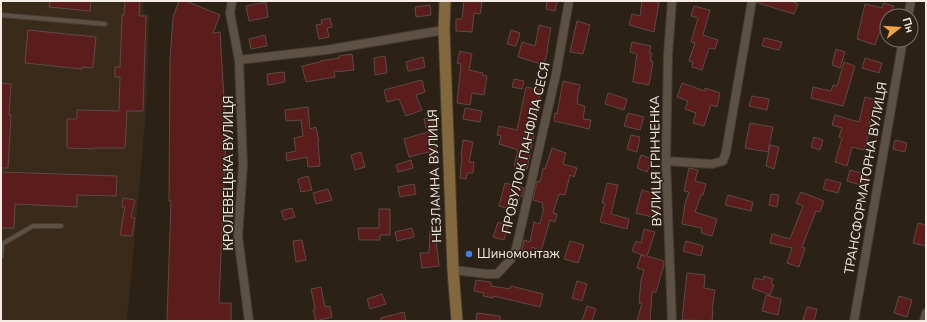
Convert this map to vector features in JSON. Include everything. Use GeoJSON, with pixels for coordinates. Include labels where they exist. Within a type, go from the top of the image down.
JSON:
{"type":"FeatureCollection","features":[{"type":"Feature","properties":{"kind":"street","name":"КРОЛЕВЕЦЬКА ВУЛИЦЯ"},"geometry":{"type":"LineString","coordinates":[[232,1],[230,12],[239,60],[243,165],[238,236],[250,321]]}},
{"type":"Feature","properties":{"kind":"street","name":"НЕЗЛАМНА ВУЛИЦЯ"},"geometry":{"type":"LineString","coordinates":[[445,1],[444,30],[453,270],[457,321]]}},
{"type":"Feature","properties":{"kind":"street","name":"ПРОВУЛОК ПАНФІЛА СЕСЯ"},"geometry":{"type":"LineString","coordinates":[[453,270],[497,274],[511,259],[516,249],[556,74],[569,1]]}},
{"type":"Feature","properties":{"kind":"street","name":"ВУЛИЦЯ ГРІНЧЕНКА"},"geometry":{"type":"LineString","coordinates":[[672,1],[668,55],[666,161],[672,321]]}},
{"type":"Feature","properties":{"kind":"street"},"geometry":{"type":"LineString","coordinates":[[666,161],[712,164],[723,160],[726,152],[752,1]]}},
{"type":"Feature","properties":{"kind":"street"},"geometry":{"type":"LineString","coordinates":[[239,60],[326,50],[444,30]]}},
{"type":"Feature","properties":{"kind":"street","name":"ТРАНСФОРМАТОРНА ВУЛИЦЯ"},"geometry":{"type":"LineString","coordinates":[[854,321],[902,48]]}},
{"type":"Feature","properties":{"kind":"street"},"geometry":{"type":"LineString","coordinates":[[924,321],[926,313]]}},
{"type":"Feature","properties":{"kind":"lane"},"geometry":{"type":"LineString","coordinates":[[1,15],[105,24]]}},
{"type":"Feature","properties":{"kind":"lane"},"geometry":{"type":"LineString","coordinates":[[1,256],[2,244],[33,226],[61,226]]}},
{"type":"Feature","properties":{"kind":"shaded area"},"geometry":{"type":"Polygon","coordinates":[[[1,1],[144,1],[143,13],[149,14],[146,112],[127,321],[1,321],[1,1]]]}},
{"type":"Feature","properties":{"kind":"building"},"geometry":{"type":"Polygon","coordinates":[[[50,1],[91,1],[90,11],[49,7],[50,1]]]}},
{"type":"Feature","properties":{"kind":"building"},"geometry":{"type":"Polygon","coordinates":[[[125,1],[140,1],[139,16],[146,16],[143,111],[127,111],[125,148],[67,148],[67,119],[77,119],[77,110],[119,111],[120,77],[115,77],[115,67],[120,67],[122,15],[124,15],[125,1]]]}},
{"type":"Feature","properties":{"kind":"building"},"geometry":{"type":"Polygon","coordinates":[[[179,1],[186,1],[220,15],[213,33],[220,32],[226,132],[219,303],[231,303],[231,321],[167,321],[171,201],[169,201],[170,60],[173,17],[179,1]]]}},
{"type":"Feature","properties":{"kind":"building"},"geometry":{"type":"Polygon","coordinates":[[[464,1],[482,2],[480,14],[474,13],[472,32],[456,31],[456,19],[462,19],[464,1]]]}},
{"type":"Feature","properties":{"kind":"building"},"geometry":{"type":"Polygon","coordinates":[[[547,1],[557,1],[555,11],[546,9],[547,1]]]}},
{"type":"Feature","properties":{"kind":"building"},"geometry":{"type":"Polygon","coordinates":[[[642,1],[659,2],[654,32],[629,25],[632,14],[640,16],[642,1]]]}},
{"type":"Feature","properties":{"kind":"building"},"geometry":{"type":"Polygon","coordinates":[[[758,1],[791,1],[798,4],[794,14],[758,3],[758,1]]]}},
{"type":"Feature","properties":{"kind":"building"},"geometry":{"type":"Polygon","coordinates":[[[266,2],[268,17],[249,21],[246,6],[266,2]]]}},
{"type":"Feature","properties":{"kind":"building"},"geometry":{"type":"Polygon","coordinates":[[[883,3],[894,6],[893,8],[882,8],[883,3]]]}},
{"type":"Feature","properties":{"kind":"building"},"geometry":{"type":"Polygon","coordinates":[[[865,4],[882,8],[879,8],[879,34],[875,45],[857,39],[865,4]]]}},
{"type":"Feature","properties":{"kind":"building"},"geometry":{"type":"Polygon","coordinates":[[[430,5],[431,15],[416,17],[415,7],[430,5]]]}},
{"type":"Feature","properties":{"kind":"building"},"geometry":{"type":"Polygon","coordinates":[[[694,6],[710,10],[703,35],[718,40],[715,49],[709,48],[702,70],[692,67],[693,62],[689,61],[695,43],[691,42],[698,18],[691,16],[694,6]]]}},
{"type":"Feature","properties":{"kind":"building"},"geometry":{"type":"Polygon","coordinates":[[[330,18],[332,27],[327,28],[329,37],[319,39],[316,25],[322,24],[321,20],[330,18]]]}},
{"type":"Feature","properties":{"kind":"building"},"geometry":{"type":"Polygon","coordinates":[[[577,21],[590,25],[583,54],[570,52],[577,21]]]}},
{"type":"Feature","properties":{"kind":"building"},"geometry":{"type":"Polygon","coordinates":[[[539,25],[551,28],[544,65],[518,57],[522,42],[535,46],[539,25]]]}},
{"type":"Feature","properties":{"kind":"building"},"geometry":{"type":"Polygon","coordinates":[[[28,30],[96,37],[93,68],[82,67],[82,69],[25,63],[28,30]]]}},
{"type":"Feature","properties":{"kind":"building"},"geometry":{"type":"Polygon","coordinates":[[[511,30],[520,33],[516,46],[507,44],[511,30]]]}},
{"type":"Feature","properties":{"kind":"building"},"geometry":{"type":"Polygon","coordinates":[[[265,35],[267,46],[251,49],[249,39],[265,35]]]}},
{"type":"Feature","properties":{"kind":"building"},"geometry":{"type":"Polygon","coordinates":[[[764,38],[782,42],[779,50],[762,46],[764,38]]]}},
{"type":"Feature","properties":{"kind":"building"},"geometry":{"type":"Polygon","coordinates":[[[632,42],[651,46],[649,53],[652,53],[650,61],[653,61],[649,85],[633,82],[637,54],[630,52],[632,42]]]}},
{"type":"Feature","properties":{"kind":"building"},"geometry":{"type":"Polygon","coordinates":[[[836,49],[845,52],[840,68],[832,65],[836,49]]]}},
{"type":"Feature","properties":{"kind":"building"},"geometry":{"type":"Polygon","coordinates":[[[460,51],[472,54],[469,70],[483,73],[482,75],[487,76],[484,95],[472,93],[470,105],[457,103],[461,64],[457,63],[460,51]]]}},
{"type":"Feature","properties":{"kind":"building"},"geometry":{"type":"Polygon","coordinates":[[[352,54],[354,70],[334,72],[335,77],[306,82],[302,66],[352,54]]]}},
{"type":"Feature","properties":{"kind":"building"},"geometry":{"type":"Polygon","coordinates":[[[385,56],[387,73],[375,75],[374,58],[385,56]]]}},
{"type":"Feature","properties":{"kind":"building"},"geometry":{"type":"Polygon","coordinates":[[[423,57],[425,67],[408,71],[406,62],[423,57]]]}},
{"type":"Feature","properties":{"kind":"building"},"geometry":{"type":"Polygon","coordinates":[[[865,58],[882,63],[879,73],[862,68],[865,58]]]}},
{"type":"Feature","properties":{"kind":"building"},"geometry":{"type":"Polygon","coordinates":[[[844,62],[855,66],[843,106],[811,98],[813,87],[831,91],[833,85],[837,86],[844,62]]]}},
{"type":"Feature","properties":{"kind":"building"},"geometry":{"type":"Polygon","coordinates":[[[284,72],[285,82],[268,85],[267,74],[284,72]]]}},
{"type":"Feature","properties":{"kind":"building"},"geometry":{"type":"Polygon","coordinates":[[[514,79],[524,81],[522,89],[512,87],[514,79]]]}},
{"type":"Feature","properties":{"kind":"building"},"geometry":{"type":"Polygon","coordinates":[[[422,80],[425,92],[416,95],[422,110],[406,116],[399,99],[387,102],[384,90],[422,80]]]}},
{"type":"Feature","properties":{"kind":"building"},"geometry":{"type":"Polygon","coordinates":[[[563,81],[580,85],[577,104],[585,106],[583,119],[591,120],[589,129],[554,121],[555,113],[557,114],[563,81]]]}},
{"type":"Feature","properties":{"kind":"building"},"geometry":{"type":"Polygon","coordinates":[[[1,83],[11,84],[8,168],[1,168],[1,83]]]}},
{"type":"Feature","properties":{"kind":"building"},"geometry":{"type":"Polygon","coordinates":[[[682,83],[705,91],[705,88],[720,93],[717,107],[711,105],[704,126],[693,123],[696,113],[685,109],[688,101],[677,97],[682,83]]]}},
{"type":"Feature","properties":{"kind":"building"},"geometry":{"type":"Polygon","coordinates":[[[526,87],[541,90],[527,169],[514,166],[518,150],[499,144],[501,136],[497,135],[499,126],[517,130],[526,87]]]}},
{"type":"Feature","properties":{"kind":"building"},"geometry":{"type":"Polygon","coordinates":[[[608,93],[627,99],[624,110],[605,104],[608,93]]]}},
{"type":"Feature","properties":{"kind":"building"},"geometry":{"type":"Polygon","coordinates":[[[752,96],[769,99],[767,110],[749,106],[752,96]]]}},
{"type":"Feature","properties":{"kind":"building"},"geometry":{"type":"Polygon","coordinates":[[[865,97],[876,100],[869,125],[871,126],[864,150],[852,147],[847,166],[835,162],[842,138],[839,137],[842,128],[832,125],[835,115],[859,122],[865,97]]]}},
{"type":"Feature","properties":{"kind":"building"},"geometry":{"type":"Polygon","coordinates":[[[308,107],[310,129],[316,127],[319,142],[320,166],[308,167],[307,157],[287,161],[286,153],[296,151],[294,138],[303,136],[301,120],[286,121],[285,110],[308,107]]]}},
{"type":"Feature","properties":{"kind":"building"},"geometry":{"type":"Polygon","coordinates":[[[465,108],[482,111],[480,122],[463,119],[465,108]]]}},
{"type":"Feature","properties":{"kind":"building"},"geometry":{"type":"Polygon","coordinates":[[[628,113],[644,117],[640,130],[624,126],[628,113]]]}},
{"type":"Feature","properties":{"kind":"building"},"geometry":{"type":"Polygon","coordinates":[[[432,117],[434,127],[426,128],[424,119],[432,117]]]}},
{"type":"Feature","properties":{"kind":"building"},"geometry":{"type":"Polygon","coordinates":[[[750,123],[773,127],[768,152],[745,148],[750,123]]]}},
{"type":"Feature","properties":{"kind":"building"},"geometry":{"type":"Polygon","coordinates":[[[431,131],[439,158],[431,160],[428,152],[409,157],[404,139],[431,131]]]}},
{"type":"Feature","properties":{"kind":"building"},"geometry":{"type":"Polygon","coordinates":[[[631,135],[640,137],[637,152],[627,149],[631,135]]]}},
{"type":"Feature","properties":{"kind":"building"},"geometry":{"type":"Polygon","coordinates":[[[814,137],[823,140],[820,150],[811,147],[814,137]]]}},
{"type":"Feature","properties":{"kind":"building"},"geometry":{"type":"Polygon","coordinates":[[[463,140],[473,142],[469,162],[474,162],[473,173],[467,173],[466,179],[460,178],[463,140]]]}},
{"type":"Feature","properties":{"kind":"building"},"geometry":{"type":"Polygon","coordinates":[[[895,140],[907,143],[905,152],[893,149],[895,140]]]}},
{"type":"Feature","properties":{"kind":"building"},"geometry":{"type":"Polygon","coordinates":[[[770,145],[779,147],[774,169],[766,166],[770,145]]]}},
{"type":"Feature","properties":{"kind":"building"},"geometry":{"type":"Polygon","coordinates":[[[552,148],[566,153],[563,164],[577,168],[574,177],[570,175],[565,195],[559,194],[553,213],[557,214],[555,222],[550,220],[541,251],[532,247],[530,253],[522,250],[524,240],[530,242],[534,222],[540,224],[544,208],[542,208],[543,203],[533,200],[537,181],[540,182],[543,168],[545,169],[552,148]]]}},
{"type":"Feature","properties":{"kind":"building"},"geometry":{"type":"Polygon","coordinates":[[[361,152],[365,167],[355,170],[351,155],[361,152]]]}},
{"type":"Feature","properties":{"kind":"building"},"geometry":{"type":"Polygon","coordinates":[[[641,155],[652,159],[647,172],[637,168],[641,155]]]}},
{"type":"Feature","properties":{"kind":"building"},"geometry":{"type":"Polygon","coordinates":[[[411,160],[413,168],[398,172],[396,165],[411,160]]]}},
{"type":"Feature","properties":{"kind":"building"},"geometry":{"type":"Polygon","coordinates":[[[689,168],[698,170],[695,181],[706,184],[703,195],[701,195],[695,212],[717,219],[712,236],[701,233],[702,228],[682,224],[685,204],[689,192],[684,191],[689,168]]]}},
{"type":"Feature","properties":{"kind":"building"},"geometry":{"type":"Polygon","coordinates":[[[850,170],[868,175],[864,186],[847,181],[850,170]]]}},
{"type":"Feature","properties":{"kind":"building"},"geometry":{"type":"Polygon","coordinates":[[[1,172],[117,176],[116,196],[77,195],[77,207],[15,204],[14,228],[1,228],[1,172]]]}},
{"type":"Feature","properties":{"kind":"building"},"geometry":{"type":"Polygon","coordinates":[[[308,176],[312,190],[301,192],[298,179],[308,176]]]}},
{"type":"Feature","properties":{"kind":"building"},"geometry":{"type":"Polygon","coordinates":[[[826,179],[841,183],[838,193],[823,189],[826,179]]]}},
{"type":"Feature","properties":{"kind":"building"},"geometry":{"type":"Polygon","coordinates":[[[505,183],[524,188],[516,211],[499,206],[505,183]]]}},
{"type":"Feature","properties":{"kind":"building"},"geometry":{"type":"Polygon","coordinates":[[[607,183],[618,185],[611,214],[629,219],[627,229],[600,222],[605,203],[602,203],[607,183]]]}},
{"type":"Feature","properties":{"kind":"building"},"geometry":{"type":"Polygon","coordinates":[[[414,184],[416,194],[400,197],[398,187],[414,184]]]}},
{"type":"Feature","properties":{"kind":"building"},"geometry":{"type":"Polygon","coordinates":[[[328,189],[332,200],[316,204],[313,193],[328,189]]]}},
{"type":"Feature","properties":{"kind":"building"},"geometry":{"type":"Polygon","coordinates":[[[642,190],[655,194],[653,204],[660,207],[656,218],[636,213],[642,190]]]}},
{"type":"Feature","properties":{"kind":"building"},"geometry":{"type":"Polygon","coordinates":[[[801,192],[824,201],[820,212],[816,211],[802,247],[805,248],[799,267],[787,263],[792,248],[770,243],[772,234],[790,239],[803,206],[796,203],[801,192]]]}},
{"type":"Feature","properties":{"kind":"building"},"geometry":{"type":"Polygon","coordinates":[[[771,194],[779,195],[777,207],[769,205],[771,194]]]}},
{"type":"Feature","properties":{"kind":"building"},"geometry":{"type":"Polygon","coordinates":[[[728,195],[753,202],[751,211],[725,205],[728,195]]]}},
{"type":"Feature","properties":{"kind":"building"},"geometry":{"type":"Polygon","coordinates":[[[123,198],[135,200],[131,217],[135,218],[132,236],[120,235],[125,207],[122,207],[123,198]]]}},
{"type":"Feature","properties":{"kind":"building"},"geometry":{"type":"Polygon","coordinates":[[[292,208],[295,217],[284,220],[281,211],[292,208]]]}},
{"type":"Feature","properties":{"kind":"building"},"geometry":{"type":"Polygon","coordinates":[[[379,209],[390,209],[390,235],[380,235],[380,240],[359,240],[358,228],[379,228],[379,209]]]}},
{"type":"Feature","properties":{"kind":"building"},"geometry":{"type":"Polygon","coordinates":[[[498,222],[508,226],[504,240],[493,237],[498,222]]]}},
{"type":"Feature","properties":{"kind":"building"},"geometry":{"type":"Polygon","coordinates":[[[918,223],[926,225],[926,246],[913,243],[918,223]]]}},
{"type":"Feature","properties":{"kind":"building"},"geometry":{"type":"Polygon","coordinates":[[[412,228],[414,237],[397,241],[395,232],[412,228]]]}},
{"type":"Feature","properties":{"kind":"building"},"geometry":{"type":"Polygon","coordinates":[[[644,229],[655,232],[647,256],[664,261],[664,265],[656,292],[652,292],[650,321],[637,321],[642,303],[639,303],[641,280],[644,270],[637,268],[641,255],[645,256],[632,251],[636,241],[641,243],[644,229]]]}},
{"type":"Feature","properties":{"kind":"building"},"geometry":{"type":"Polygon","coordinates":[[[430,231],[435,231],[439,266],[422,268],[420,253],[429,253],[430,231]]]}},
{"type":"Feature","properties":{"kind":"building"},"geometry":{"type":"Polygon","coordinates":[[[302,240],[306,260],[296,262],[293,241],[302,240]]]}},
{"type":"Feature","properties":{"kind":"building"},"geometry":{"type":"Polygon","coordinates":[[[570,241],[584,245],[578,263],[564,259],[570,241]]]}},
{"type":"Feature","properties":{"kind":"building"},"geometry":{"type":"Polygon","coordinates":[[[686,241],[703,246],[701,256],[683,251],[686,241]]]}},
{"type":"Feature","properties":{"kind":"building"},"geometry":{"type":"Polygon","coordinates":[[[687,273],[705,275],[704,288],[715,290],[712,321],[682,320],[687,273]]]}},
{"type":"Feature","properties":{"kind":"building"},"geometry":{"type":"Polygon","coordinates":[[[764,276],[773,279],[771,284],[774,285],[770,295],[752,288],[755,278],[763,280],[764,276]]]}},
{"type":"Feature","properties":{"kind":"building"},"geometry":{"type":"Polygon","coordinates":[[[476,280],[491,282],[491,286],[510,289],[511,286],[543,294],[540,307],[494,296],[493,298],[483,296],[484,293],[474,291],[476,280]]]}},
{"type":"Feature","properties":{"kind":"building"},"geometry":{"type":"Polygon","coordinates":[[[577,281],[587,284],[582,301],[572,298],[577,281]]]}},
{"type":"Feature","properties":{"kind":"building"},"geometry":{"type":"Polygon","coordinates":[[[321,287],[325,307],[330,306],[332,317],[316,321],[313,310],[315,309],[311,289],[321,287]]]}},
{"type":"Feature","properties":{"kind":"building"},"geometry":{"type":"Polygon","coordinates":[[[382,294],[386,304],[370,309],[367,299],[382,294]]]}},
{"type":"Feature","properties":{"kind":"building"},"geometry":{"type":"Polygon","coordinates":[[[766,295],[781,299],[778,315],[762,311],[766,295]]]}},
{"type":"Feature","properties":{"kind":"building"},"geometry":{"type":"Polygon","coordinates":[[[899,296],[912,300],[907,317],[894,313],[899,296]]]}},
{"type":"Feature","properties":{"kind":"building"},"geometry":{"type":"Polygon","coordinates":[[[587,306],[596,309],[592,321],[582,321],[587,306]]]}},
{"type":"Feature","properties":{"kind":"building"},"geometry":{"type":"Polygon","coordinates":[[[807,307],[817,309],[814,321],[803,320],[807,307]]]}},
{"type":"Feature","properties":{"kind":"building"},"geometry":{"type":"Polygon","coordinates":[[[404,312],[406,321],[381,321],[381,318],[404,312]]]}},
{"type":"Feature","properties":{"kind":"building"},"geometry":{"type":"Polygon","coordinates":[[[477,313],[500,316],[500,321],[476,321],[477,313]]]}},
{"type":"Feature","properties":{"kind":"place","name":"Шиномонтаж"},"geometry":{"type":"Point","coordinates":[469,254]}}]}
